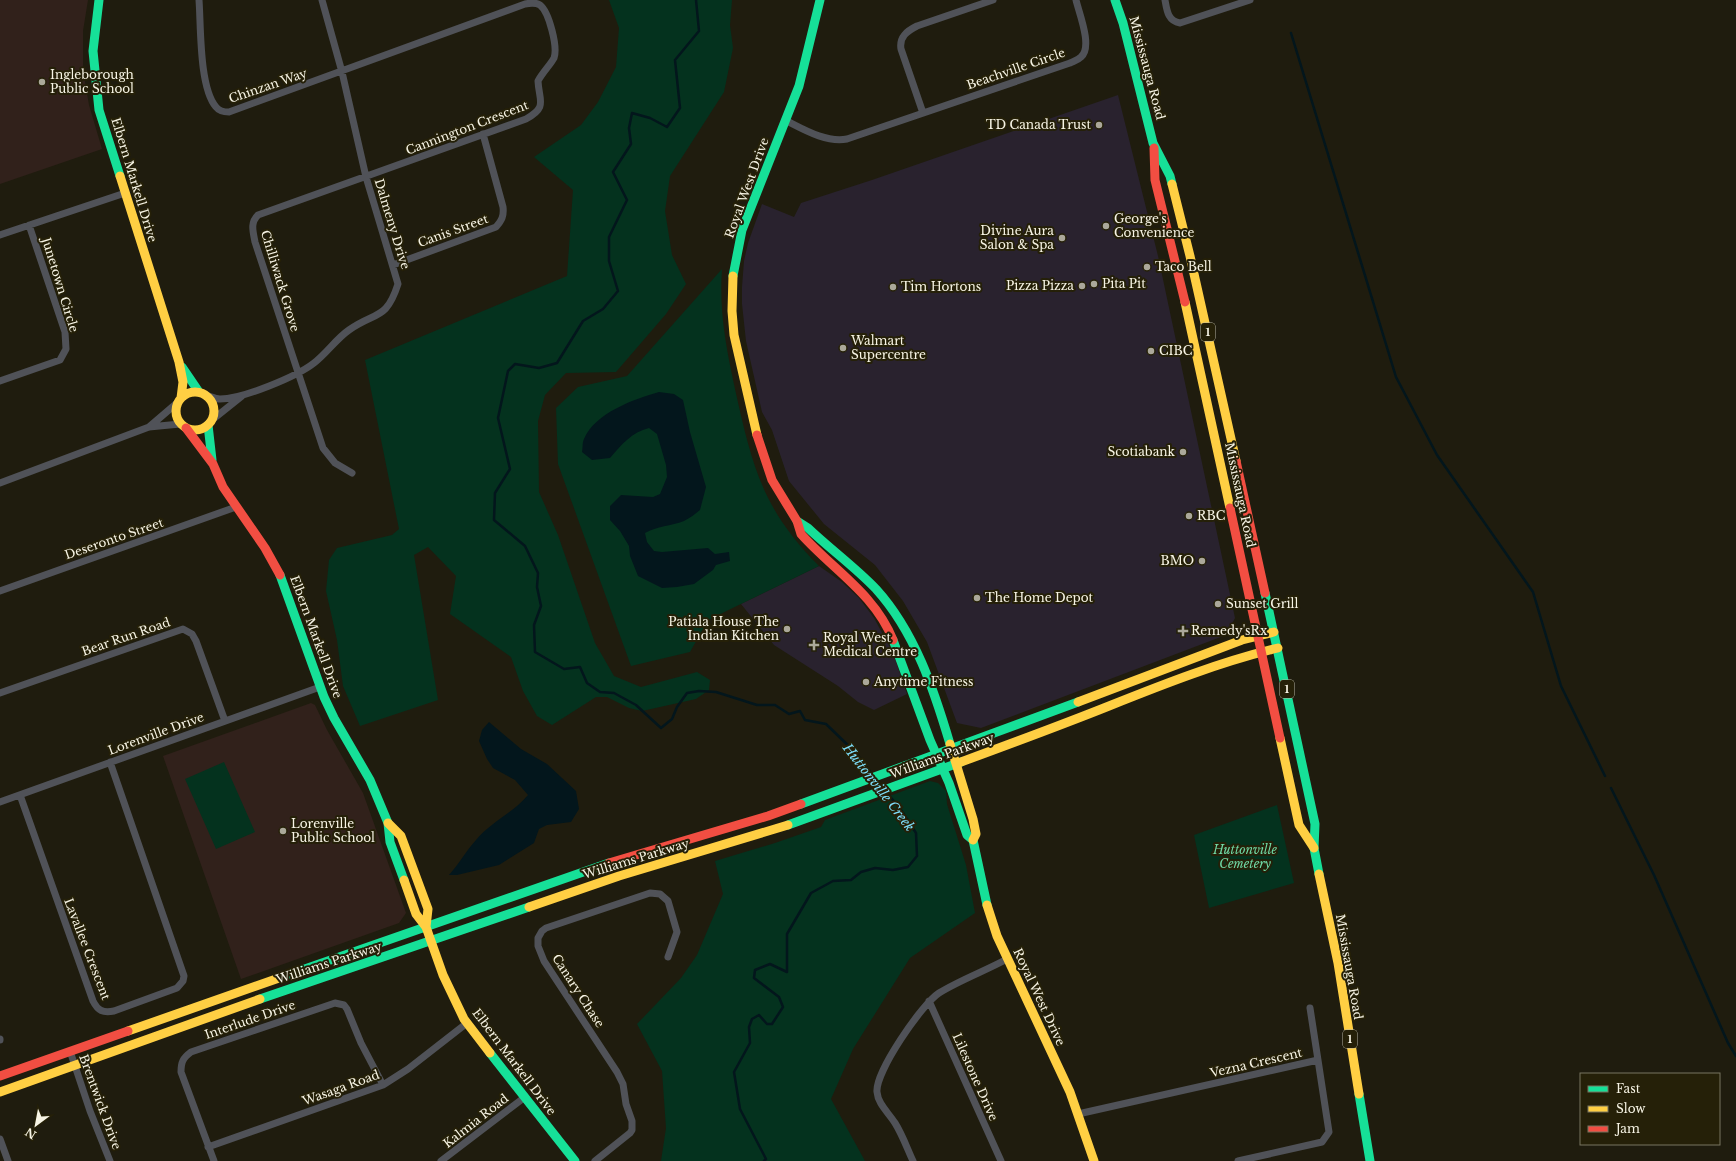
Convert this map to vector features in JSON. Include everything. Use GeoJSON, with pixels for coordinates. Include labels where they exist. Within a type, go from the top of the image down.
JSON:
{"type":"FeatureCollection","features":[{"type":"Feature","properties":{"kind":"main road","name":"Elbern Markell Drive"},"geometry":{"type":"LineString","coordinates":[[99,0],[93,51],[99,110],[179,362],[183,382],[179,400]]}},
{"type":"Feature","properties":{"kind":"main road","name":"Royal West Drive"},"geometry":{"type":"LineString","coordinates":[[820,0],[803,72],[742,230],[732,281],[734,335],[761,452],[772,480],[797,522],[801,534],[856,586],[883,619],[893,637],[967,835],[973,840],[989,913],[1007,959],[1070,1092],[1094,1161]]}},
{"type":"Feature","properties":{"kind":"main road","name":"Mississauga Road"},"geometry":{"type":"LineString","coordinates":[[1115,0],[1123,23],[1154,143],[1170,176],[1189,253],[1278,648],[1314,824],[1314,848],[1338,963],[1370,1161]]}},
{"type":"Feature","properties":{"kind":"main road","name":"Mississauga Road"},"geometry":{"type":"LineString","coordinates":[[1154,143],[1155,180],[1183,292],[1299,825],[1314,848]]}},
{"type":"Feature","properties":{"kind":"main road","name":"Elbern Markell Drive"},"geometry":{"type":"LineString","coordinates":[[179,362],[202,394]]}},
{"type":"Feature","properties":{"kind":"main road"},"geometry":{"type":"LineString","coordinates":[[190,393],[202,394],[211,401],[214,407],[214,414],[210,423],[199,430],[192,430],[183,426],[177,418],[175,410],[179,400],[190,393]]}},
{"type":"Feature","properties":{"kind":"main road","name":"Elbern Markell Drive"},"geometry":{"type":"LineString","coordinates":[[210,423],[212,464]]}},
{"type":"Feature","properties":{"kind":"main road","name":"Elbern Markell Drive"},"geometry":{"type":"LineString","coordinates":[[183,426],[212,464],[223,487],[281,576],[320,687],[334,718],[370,780],[388,823],[390,842],[416,914],[426,927],[443,975],[466,1023],[575,1161]]}},
{"type":"Feature","properties":{"kind":"main road","name":"Royal West Drive"},"geometry":{"type":"LineString","coordinates":[[797,522],[808,528],[862,576],[896,614],[917,652],[941,717],[974,820],[976,834],[973,840]]}},
{"type":"Feature","properties":{"kind":"main road","name":"Williams Parkway"},"geometry":{"type":"LineString","coordinates":[[0,1076],[623,858],[755,820],[819,798],[1184,662],[1274,632]]}},
{"type":"Feature","properties":{"kind":"main road","name":"Williams Parkway"},"geometry":{"type":"LineString","coordinates":[[0,1092],[160,1036],[239,1006],[332,976],[619,876],[780,828],[943,769],[1192,674],[1245,656],[1278,648]]}},
{"type":"Feature","properties":{"kind":"main road","name":"Elbern Markell Drive"},"geometry":{"type":"LineString","coordinates":[[388,823],[402,836],[428,909],[426,927]]}},
{"type":"Feature","properties":{"kind":"street","name":"Chinzan Way"},"geometry":{"type":"LineString","coordinates":[[199,0],[204,76],[210,97],[216,108],[222,112],[230,112],[342,72]]}},
{"type":"Feature","properties":{"kind":"street","name":"Dalmeny Drive"},"geometry":{"type":"LineString","coordinates":[[202,394],[221,399],[242,396],[297,374],[315,363],[326,350],[349,330],[386,310],[394,297],[398,284],[394,265],[366,177],[342,72],[322,0]]}},
{"type":"Feature","properties":{"kind":"street"},"geometry":{"type":"LineString","coordinates":[[923,113],[901,49],[901,42],[904,35],[916,26],[994,0]]}},
{"type":"Feature","properties":{"kind":"street","name":"Beachville Circle"},"geometry":{"type":"LineString","coordinates":[[785,120],[827,138],[841,140],[1070,63],[1085,53],[1086,43],[1076,0]]}},
{"type":"Feature","properties":{"kind":"street"},"geometry":{"type":"LineString","coordinates":[[1165,0],[1169,17],[1180,24],[1250,0]]}},
{"type":"Feature","properties":{"kind":"street","name":"Cannington Crescent"},"geometry":{"type":"LineString","coordinates":[[342,72],[525,4],[532,3],[540,5],[546,11],[556,48],[554,59],[545,68],[538,81],[541,100],[537,113],[526,119],[366,177]]}},
{"type":"Feature","properties":{"kind":"street","name":"Canis Street"},"geometry":{"type":"LineString","coordinates":[[394,265],[496,227],[502,220],[504,214],[503,207],[483,134]]}},
{"type":"Feature","properties":{"kind":"street","name":"Chilliwack Grove"},"geometry":{"type":"LineString","coordinates":[[297,374],[255,242],[252,230],[253,220],[258,215],[366,177]]}},
{"type":"Feature","properties":{"kind":"street","name":"Junetown Circle"},"geometry":{"type":"LineString","coordinates":[[0,235],[125,193]]}},
{"type":"Feature","properties":{"kind":"street","name":"Junetown Circle"},"geometry":{"type":"LineString","coordinates":[[0,381],[60,360],[66,349],[65,332],[30,225]]}},
{"type":"Feature","properties":{"kind":"street"},"geometry":{"type":"LineString","coordinates":[[297,374],[323,448],[335,463],[352,474]]}},
{"type":"Feature","properties":{"kind":"street","name":"Dalmeny Drive"},"geometry":{"type":"LineString","coordinates":[[210,423],[242,396]]}},
{"type":"Feature","properties":{"kind":"street"},"geometry":{"type":"LineString","coordinates":[[149,427],[179,400]]}},
{"type":"Feature","properties":{"kind":"street"},"geometry":{"type":"LineString","coordinates":[[0,483],[149,427],[183,426]]}},
{"type":"Feature","properties":{"kind":"street","name":"Deseronto Street"},"geometry":{"type":"LineString","coordinates":[[0,591],[236,507]]}},
{"type":"Feature","properties":{"kind":"street","name":"Bear Run Road"},"geometry":{"type":"LineString","coordinates":[[0,693],[183,629],[192,634],[196,641],[225,722]]}},
{"type":"Feature","properties":{"kind":"street","name":"Lorenville Drive"},"geometry":{"type":"LineString","coordinates":[[0,802],[320,687]]}},
{"type":"Feature","properties":{"kind":"street","name":"Lavallee Crescent"},"geometry":{"type":"LineString","coordinates":[[20,795],[96,1007],[100,1011],[114,1011],[177,988],[184,976],[110,762]]}},
{"type":"Feature","properties":{"kind":"street","name":"Canary Chase"},"geometry":{"type":"LineString","coordinates":[[595,1161],[626,1137],[632,1130],[632,1121],[626,1104],[623,1084],[617,1072],[547,966],[538,946],[538,938],[542,931],[546,928],[650,893],[655,893],[660,894],[668,901],[677,932],[668,957]]}},
{"type":"Feature","properties":{"kind":"street"},"geometry":{"type":"LineString","coordinates":[[913,1161],[895,1123],[878,1100],[877,1083],[889,1059],[919,1013],[929,1001],[939,993],[1007,959]]}},
{"type":"Feature","properties":{"kind":"street","name":"Lilestone Drive"},"geometry":{"type":"LineString","coordinates":[[929,1001],[1001,1161]]}},
{"type":"Feature","properties":{"kind":"street","name":"Interlude Drive"},"geometry":{"type":"LineString","coordinates":[[214,1161],[181,1072],[181,1063],[191,1052],[332,1003],[339,1004],[344,1005],[347,1009],[361,1043],[383,1085]]}},
{"type":"Feature","properties":{"kind":"street"},"geometry":{"type":"LineString","coordinates":[[1310,1008],[1318,1060]]}},
{"type":"Feature","properties":{"kind":"street","name":"Wasaga Road"},"geometry":{"type":"LineString","coordinates":[[208,1146],[383,1085],[408,1069],[466,1023]]}},
{"type":"Feature","properties":{"kind":"street","name":"Brentwick Drive"},"geometry":{"type":"LineString","coordinates":[[70,1051],[90,1111],[110,1161]]}},
{"type":"Feature","properties":{"kind":"street","name":"Vezna Crescent"},"geometry":{"type":"LineString","coordinates":[[1078,1114],[1318,1060],[1329,1132],[1322,1142],[1238,1161]]}},
{"type":"Feature","properties":{"kind":"street","name":"Kalmia Road"},"geometry":{"type":"LineString","coordinates":[[441,1161],[525,1097]]}},
{"type":"Feature","properties":{"kind":"street"},"geometry":{"type":"LineString","coordinates":[[0,1139],[8,1161]]}},
{"type":"Feature","properties":{"kind":"shaded area","name":"Ingleborough Public School"},"geometry":{"type":"Polygon","coordinates":[[[0,0],[88,0],[83,31],[83,71],[89,105],[102,149],[0,184],[0,0]]]}},
{"type":"Feature","properties":{"kind":"shaded area"},"geometry":{"type":"Polygon","coordinates":[[[1118,95],[1158,256],[1235,618],[1226,635],[981,728],[957,723],[927,642],[903,601],[875,565],[824,524],[789,481],[772,430],[762,412],[746,341],[742,304],[742,287],[744,261],[748,243],[762,204],[794,217],[801,203],[1118,95]]]}},
{"type":"Feature","properties":{"kind":"shaded area"},"geometry":{"type":"Polygon","coordinates":[[[659,392],[674,394],[683,400],[690,432],[706,487],[700,510],[684,521],[645,533],[647,542],[654,551],[662,552],[708,548],[715,554],[729,552],[730,561],[716,565],[713,570],[694,584],[662,588],[638,576],[630,556],[629,546],[620,531],[610,520],[610,506],[621,495],[653,497],[660,494],[667,477],[666,465],[657,434],[649,428],[637,433],[623,444],[610,458],[592,460],[582,452],[583,441],[589,430],[597,422],[616,408],[659,392]]]}},
{"type":"Feature","properties":{"kind":"shaded area"},"geometry":{"type":"Polygon","coordinates":[[[819,566],[842,582],[859,598],[874,618],[893,653],[907,694],[874,710],[858,702],[838,686],[774,645],[741,604],[819,566]]]}},
{"type":"Feature","properties":{"kind":"shaded area","name":"Lorenville Public School"},"geometry":{"type":"Polygon","coordinates":[[[311,703],[315,705],[327,730],[363,793],[406,913],[399,923],[241,979],[163,756],[311,703]]]}},
{"type":"Feature","properties":{"kind":"shaded area"},"geometry":{"type":"Polygon","coordinates":[[[489,722],[521,749],[547,764],[576,791],[579,809],[571,822],[547,825],[539,829],[534,843],[499,865],[457,875],[449,875],[472,844],[528,795],[515,780],[493,768],[487,759],[479,741],[482,730],[489,722]]]}},
{"type":"Feature","properties":{"kind":"green space"},"geometry":{"type":"Polygon","coordinates":[[[609,0],[732,0],[730,25],[733,48],[724,92],[670,176],[665,211],[672,255],[686,284],[666,314],[616,372],[566,373],[545,395],[538,421],[539,492],[558,535],[595,643],[614,676],[641,687],[697,672],[710,680],[709,690],[696,699],[642,711],[629,708],[607,697],[596,697],[552,725],[537,716],[523,691],[511,657],[450,614],[456,576],[428,547],[414,555],[438,700],[360,726],[343,686],[337,640],[326,591],[329,560],[337,548],[392,535],[399,529],[365,360],[567,276],[573,190],[534,157],[581,125],[598,102],[616,67],[619,28],[609,0]]]}},
{"type":"Feature","properties":{"kind":"green space"},"geometry":{"type":"Polygon","coordinates":[[[722,269],[722,315],[726,344],[741,416],[754,463],[762,485],[784,525],[819,566],[708,620],[690,652],[631,666],[558,464],[556,408],[578,387],[627,376],[722,269]]]}},
{"type":"Feature","properties":{"kind":"green space"},"geometry":{"type":"Polygon","coordinates":[[[224,762],[255,832],[216,849],[185,779],[224,762]]]}},
{"type":"Feature","properties":{"kind":"green space"},"geometry":{"type":"Polygon","coordinates":[[[930,781],[938,783],[946,791],[947,804],[966,865],[975,913],[910,958],[853,1049],[831,1099],[865,1161],[661,1161],[666,1128],[662,1071],[637,1024],[681,978],[697,955],[723,894],[715,861],[821,827],[825,820],[930,781]]]}},
{"type":"Feature","properties":{"kind":"green space","name":"Huttonville Cemetery"},"geometry":{"type":"Polygon","coordinates":[[[1277,805],[1294,883],[1209,908],[1194,835],[1277,805]]]}},
{"type":"Feature","properties":{"kind":"waterway","name":"Huttonville Creek"},"geometry":{"type":"LineString","coordinates":[[696,0],[699,31],[675,60],[680,108],[667,127],[650,118],[632,113],[629,128],[631,144],[613,172],[627,200],[609,237],[609,261],[618,291],[603,309],[583,321],[557,363],[539,368],[515,364],[508,371],[498,418],[510,469],[495,493],[494,520],[525,546],[538,573],[537,587],[541,606],[534,625],[535,652],[564,669],[580,667],[587,683],[600,692],[614,693],[636,705],[661,728],[672,719],[677,707],[687,693],[699,691],[716,692],[757,705],[775,705],[789,714],[800,711],[805,720],[826,724],[856,753],[873,776]]}},
{"type":"Feature","properties":{"kind":"waterway"},"geometry":{"type":"LineString","coordinates":[[1291,33],[1396,377],[1437,455],[1533,592],[1561,686],[1605,776]]}},
{"type":"Feature","properties":{"kind":"waterway","name":"Huttonville Creek"},"geometry":{"type":"LineString","coordinates":[[876,780],[882,789]]}},
{"type":"Feature","properties":{"kind":"waterway"},"geometry":{"type":"LineString","coordinates":[[1611,788],[1654,875],[1728,1043],[1736,1056]]}},
{"type":"Feature","properties":{"kind":"waterway","name":"Huttonville Creek"},"geometry":{"type":"LineString","coordinates":[[764,1161],[766,1159],[740,1109],[734,1072],[750,1043],[749,1027],[752,1019],[759,1015],[767,1024],[772,1024],[783,1007],[779,997],[754,978],[755,970],[770,964],[787,972],[787,934],[811,893],[833,881],[851,880],[861,872],[875,868],[893,870],[908,867],[917,856],[916,833],[899,807],[886,792]]}},
{"type":"Feature","properties":{"kind":"traffic: fast"},"geometry":{"type":"LineString","coordinates":[[99,0],[93,51],[99,110],[120,176]]}},
{"type":"Feature","properties":{"kind":"traffic: fast"},"geometry":{"type":"LineString","coordinates":[[733,276],[742,230],[799,86],[820,0]]}},
{"type":"Feature","properties":{"kind":"traffic: fast"},"geometry":{"type":"LineString","coordinates":[[1115,0],[1123,23],[1153,143],[1170,176],[1172,184]]}},
{"type":"Feature","properties":{"kind":"traffic: fast"},"geometry":{"type":"LineString","coordinates":[[182,367],[199,392]]}},
{"type":"Feature","properties":{"kind":"traffic: fast"},"geometry":{"type":"LineString","coordinates":[[208,425],[212,460]]}},
{"type":"Feature","properties":{"kind":"traffic: fast"},"geometry":{"type":"LineString","coordinates":[[797,521],[808,528],[860,573],[890,606],[902,624],[922,662],[950,744]]}},
{"type":"Feature","properties":{"kind":"traffic: fast"},"geometry":{"type":"LineString","coordinates":[[280,575],[324,697],[334,718],[370,780],[388,823],[390,842],[404,880]]}},
{"type":"Feature","properties":{"kind":"traffic: fast"},"geometry":{"type":"LineString","coordinates":[[1265,593],[1315,824],[1314,848],[1319,874]]}},
{"type":"Feature","properties":{"kind":"traffic: fast"},"geometry":{"type":"LineString","coordinates":[[893,640],[930,740],[949,783],[967,835],[973,840],[987,905]]}},
{"type":"Feature","properties":{"kind":"traffic: fast"},"geometry":{"type":"LineString","coordinates":[[801,804],[1078,702]]}},
{"type":"Feature","properties":{"kind":"traffic: fast"},"geometry":{"type":"LineString","coordinates":[[788,825],[961,762]]}},
{"type":"Feature","properties":{"kind":"traffic: fast"},"geometry":{"type":"LineString","coordinates":[[279,978],[609,863]]}},
{"type":"Feature","properties":{"kind":"traffic: fast"},"geometry":{"type":"LineString","coordinates":[[260,999],[529,907]]}},
{"type":"Feature","properties":{"kind":"traffic: fast"},"geometry":{"type":"LineString","coordinates":[[490,1053],[575,1161]]}},
{"type":"Feature","properties":{"kind":"traffic: fast"},"geometry":{"type":"LineString","coordinates":[[1359,1094],[1370,1161]]}},
{"type":"Feature","properties":{"kind":"traffic: slow"},"geometry":{"type":"LineString","coordinates":[[120,176],[179,362],[183,382],[181,398]]}},
{"type":"Feature","properties":{"kind":"traffic: slow"},"geometry":{"type":"LineString","coordinates":[[1172,184],[1190,256],[1236,461]]}},
{"type":"Feature","properties":{"kind":"traffic: slow"},"geometry":{"type":"LineString","coordinates":[[733,276],[732,311],[734,335],[757,435]]}},
{"type":"Feature","properties":{"kind":"traffic: slow"},"geometry":{"type":"LineString","coordinates":[[1185,302],[1230,508]]}},
{"type":"Feature","properties":{"kind":"traffic: slow"},"geometry":{"type":"LineString","coordinates":[[191,392],[199,392],[209,397],[213,404],[214,411],[213,418],[209,425],[199,430],[191,430],[181,425],[179,422],[176,415],[176,407],[181,397],[184,395],[191,392]]}},
{"type":"Feature","properties":{"kind":"traffic: slow"},"geometry":{"type":"LineString","coordinates":[[1078,702],[1242,640],[1274,632]]}},
{"type":"Feature","properties":{"kind":"traffic: slow"},"geometry":{"type":"LineString","coordinates":[[961,762],[1192,674],[1278,648]]}},
{"type":"Feature","properties":{"kind":"traffic: slow"},"geometry":{"type":"LineString","coordinates":[[1280,738],[1299,825],[1314,848]]}},
{"type":"Feature","properties":{"kind":"traffic: slow"},"geometry":{"type":"LineString","coordinates":[[950,744],[973,819],[976,834],[973,840]]}},
{"type":"Feature","properties":{"kind":"traffic: slow"},"geometry":{"type":"LineString","coordinates":[[388,823],[401,836],[428,909],[426,927]]}},
{"type":"Feature","properties":{"kind":"traffic: slow"},"geometry":{"type":"LineString","coordinates":[[529,907],[619,876],[788,825]]}},
{"type":"Feature","properties":{"kind":"traffic: slow"},"geometry":{"type":"LineString","coordinates":[[1319,874],[1338,963],[1359,1094]]}},
{"type":"Feature","properties":{"kind":"traffic: slow"},"geometry":{"type":"LineString","coordinates":[[404,880],[416,914],[426,927],[443,975],[464,1019],[490,1053]]}},
{"type":"Feature","properties":{"kind":"traffic: slow"},"geometry":{"type":"LineString","coordinates":[[987,905],[997,936],[1070,1092],[1094,1161]]}},
{"type":"Feature","properties":{"kind":"traffic: slow"},"geometry":{"type":"LineString","coordinates":[[128,1031],[279,978]]}},
{"type":"Feature","properties":{"kind":"traffic: slow"},"geometry":{"type":"LineString","coordinates":[[0,1092],[260,999]]}},
{"type":"Feature","properties":{"kind":"traffic: jam"},"geometry":{"type":"LineString","coordinates":[[1154,148],[1155,180],[1185,302]]}},
{"type":"Feature","properties":{"kind":"traffic: jam"},"geometry":{"type":"LineString","coordinates":[[186,428],[213,464],[223,487],[265,548],[280,575]]}},
{"type":"Feature","properties":{"kind":"traffic: jam"},"geometry":{"type":"LineString","coordinates":[[757,435],[772,480],[797,521],[801,534],[864,595],[885,624],[893,640]]}},
{"type":"Feature","properties":{"kind":"traffic: jam"},"geometry":{"type":"LineString","coordinates":[[1236,461],[1265,593]]}},
{"type":"Feature","properties":{"kind":"traffic: jam"},"geometry":{"type":"LineString","coordinates":[[1230,508],[1280,738]]}},
{"type":"Feature","properties":{"kind":"traffic: jam"},"geometry":{"type":"LineString","coordinates":[[609,863],[768,816],[801,804]]}},
{"type":"Feature","properties":{"kind":"traffic: jam"},"geometry":{"type":"LineString","coordinates":[[0,1076],[128,1031]]}},
{"type":"Feature","properties":{"kind":"place","name":"Ingleborough Public School"},"geometry":{"type":"Point","coordinates":[42,82]}},
{"type":"Feature","properties":{"kind":"place","name":"TD Canada Trust"},"geometry":{"type":"Point","coordinates":[1099,125]}},
{"type":"Feature","properties":{"kind":"place","name":"George's Convenience"},"geometry":{"type":"Point","coordinates":[1106,226]}},
{"type":"Feature","properties":{"kind":"place","name":"Divine Aura Salon & Spa"},"geometry":{"type":"Point","coordinates":[1062,238]}},
{"type":"Feature","properties":{"kind":"place","name":"Taco Bell"},"geometry":{"type":"Point","coordinates":[1147,267]}},
{"type":"Feature","properties":{"kind":"place","name":"Pita Pit"},"geometry":{"type":"Point","coordinates":[1094,284]}},
{"type":"Feature","properties":{"kind":"place","name":"Pizza Pizza"},"geometry":{"type":"Point","coordinates":[1082,286]}},
{"type":"Feature","properties":{"kind":"place","name":"Tim Hortons"},"geometry":{"type":"Point","coordinates":[893,287]}},
{"type":"Feature","properties":{"kind":"place","name":"Walmart Supercentre"},"geometry":{"type":"Point","coordinates":[843,348]}},
{"type":"Feature","properties":{"kind":"place","name":"CIBC"},"geometry":{"type":"Point","coordinates":[1151,351]}},
{"type":"Feature","properties":{"kind":"place","name":"Scotiabank"},"geometry":{"type":"Point","coordinates":[1183,452]}},
{"type":"Feature","properties":{"kind":"place","name":"RBC"},"geometry":{"type":"Point","coordinates":[1189,516]}},
{"type":"Feature","properties":{"kind":"place","name":"BMO"},"geometry":{"type":"Point","coordinates":[1202,561]}},
{"type":"Feature","properties":{"kind":"place","name":"The Home Depot"},"geometry":{"type":"Point","coordinates":[977,598]}},
{"type":"Feature","properties":{"kind":"place","name":"Sunset Grill"},"geometry":{"type":"Point","coordinates":[1218,604]}},
{"type":"Feature","properties":{"kind":"place","name":"Patiala House The Indian Kitchen"},"geometry":{"type":"Point","coordinates":[787,629]}},
{"type":"Feature","properties":{"kind":"place","name":"Remedy'sRx"},"geometry":{"type":"Point","coordinates":[1183,631]}},
{"type":"Feature","properties":{"kind":"place","name":"Royal West Medical Centre"},"geometry":{"type":"Point","coordinates":[814,645]}},
{"type":"Feature","properties":{"kind":"place","name":"Anytime Fitness"},"geometry":{"type":"Point","coordinates":[866,682]}},
{"type":"Feature","properties":{"kind":"place","name":"Lorenville Public School"},"geometry":{"type":"Point","coordinates":[283,831]}}]}
